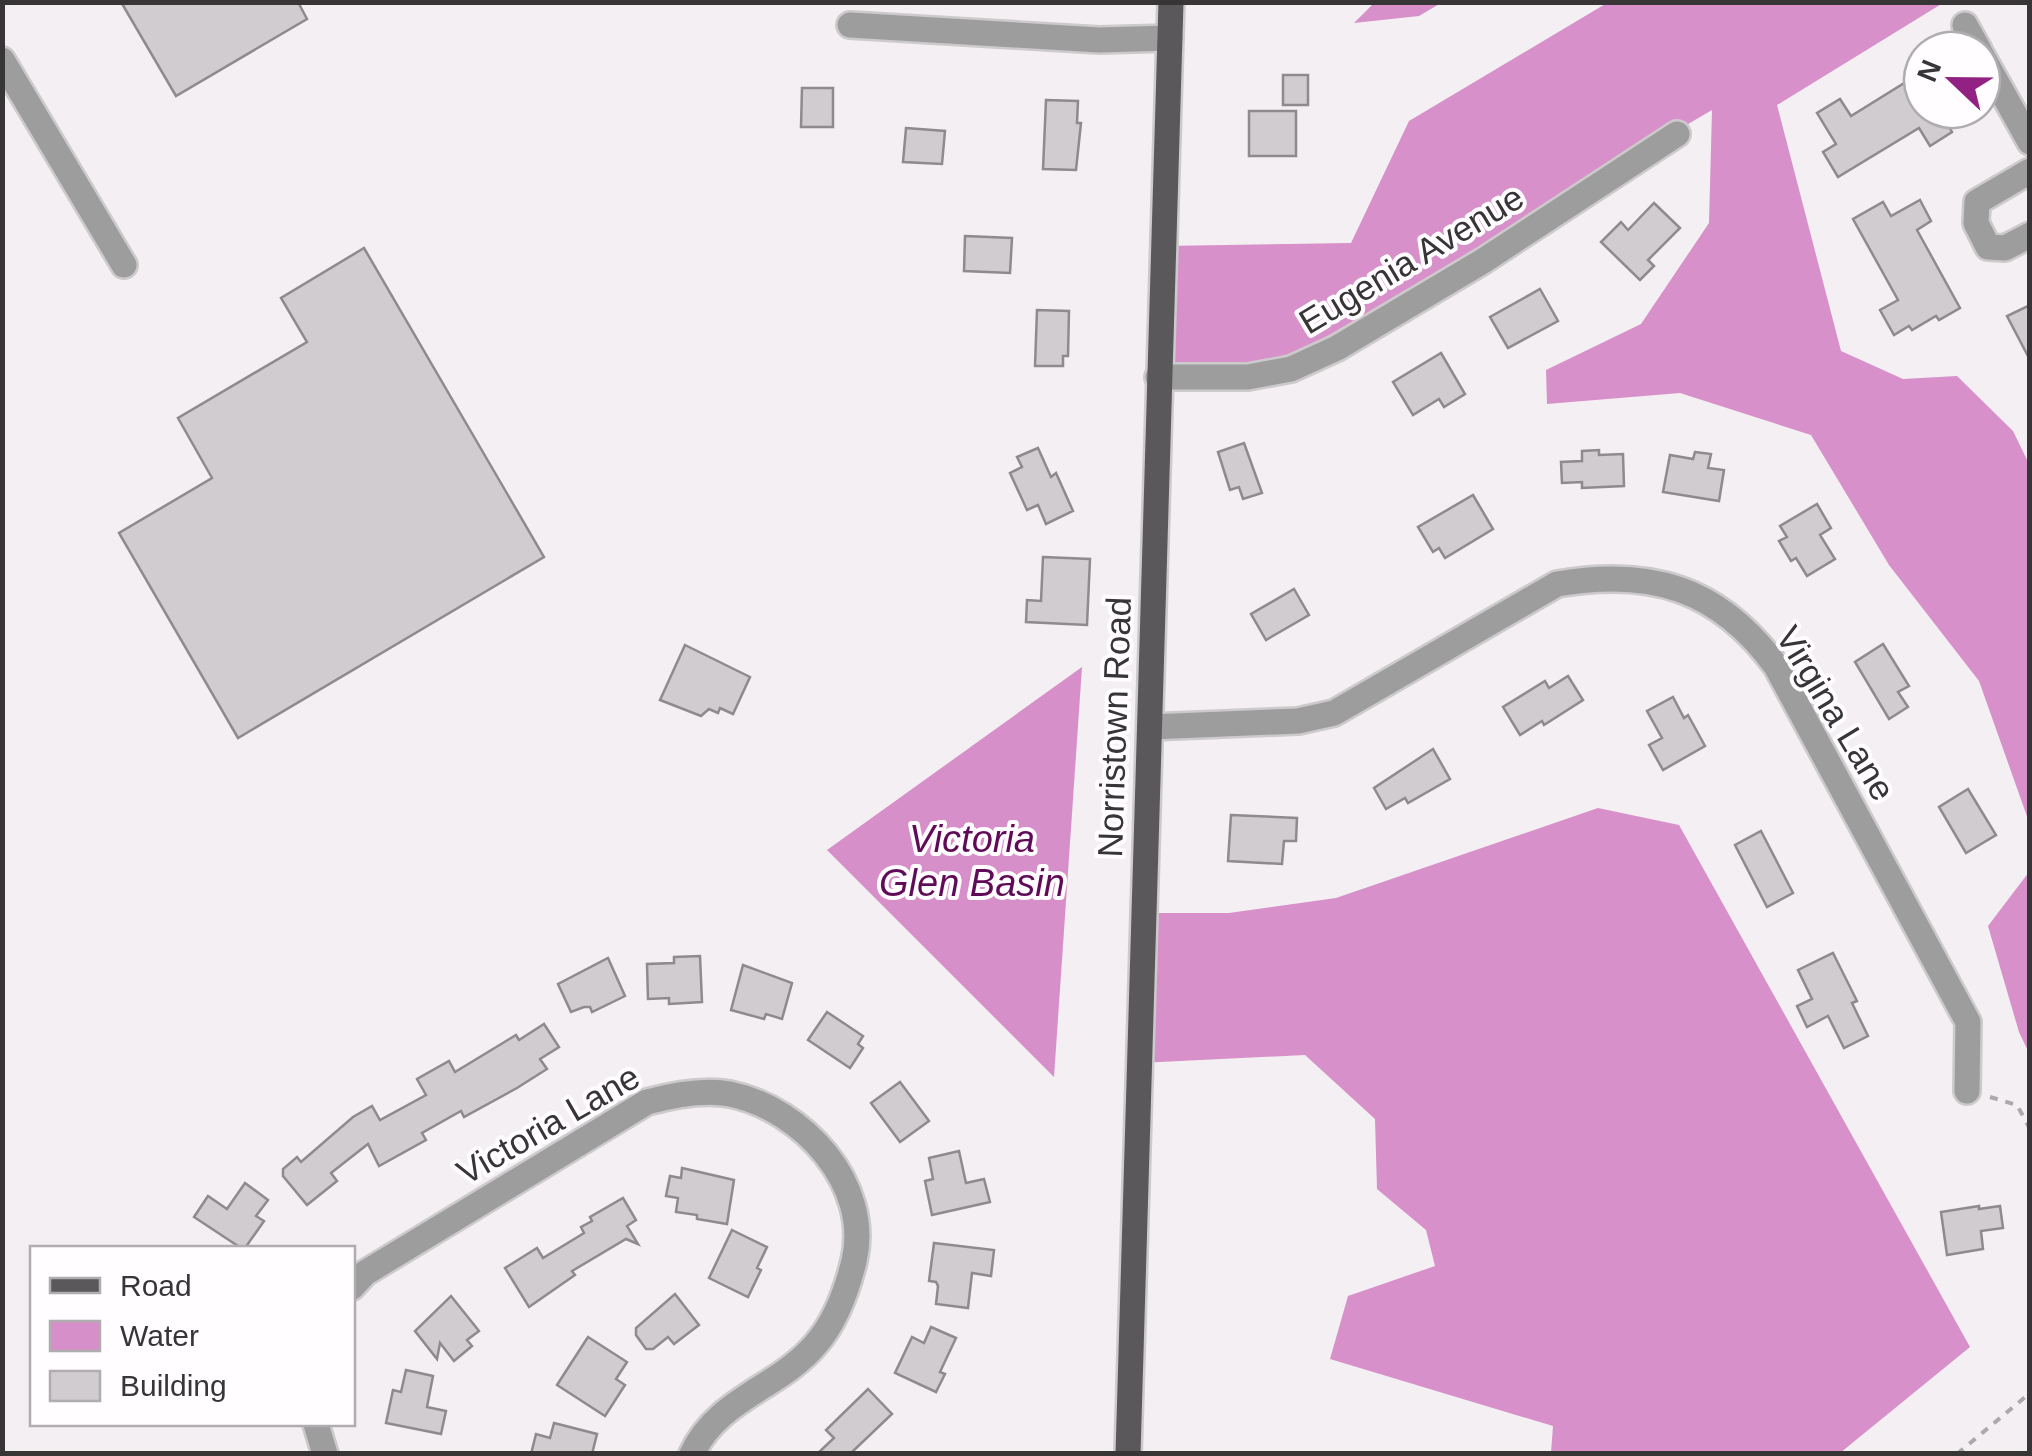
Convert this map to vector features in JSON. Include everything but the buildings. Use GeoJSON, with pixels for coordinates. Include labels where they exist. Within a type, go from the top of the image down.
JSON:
{"type":"FeatureCollection","features":[{"type":"Feature","properties":{"kind":"main road","name":"Norristown Road"},"geometry":{"type":"LineString","coordinates":[[1128,1454],[1171,2]]}},
{"type":"Feature","properties":{"kind":"street"},"geometry":{"type":"LineString","coordinates":[[1965,24],[1968,30]]}},
{"type":"Feature","properties":{"kind":"street"},"geometry":{"type":"LineString","coordinates":[[850,25],[1100,40],[1170,38]]}},
{"type":"Feature","properties":{"kind":"street"},"geometry":{"type":"LineString","coordinates":[[2,60],[124,265]]}},
{"type":"Feature","properties":{"kind":"street"},"geometry":{"type":"LineString","coordinates":[[2002,92],[2030,142]]}},
{"type":"Feature","properties":{"kind":"street","name":"Eugenia Avenue"},"geometry":{"type":"LineString","coordinates":[[1158,377],[1248,376],[1291,369],[1337,348],[1483,261],[1677,134]]}},
{"type":"Feature","properties":{"kind":"street"},"geometry":{"type":"LineString","coordinates":[[2030,172],[1977,202],[1976,223],[1988,247],[2005,248],[2030,235]]}},
{"type":"Feature","properties":{"kind":"street","name":"Virgina Lane"},"geometry":{"type":"LineString","coordinates":[[1150,727],[1298,721],[1334,713],[1557,584],[1585,579],[1648,580],[1700,597],[1738,622],[1776,666],[1886,869],[1968,1022],[1967,1091]]}},
{"type":"Feature","properties":{"kind":"street","name":"Victoria Lane"},"geometry":{"type":"LineString","coordinates":[[355,1284],[365,1273],[647,1102],[691,1094],[728,1094],[758,1103],[804,1133],[845,1180],[858,1239],[840,1304],[815,1346],[727,1408],[710,1424],[692,1454]]}},
{"type":"Feature","properties":{"kind":"street"},"geometry":{"type":"LineString","coordinates":[[317,1426],[325,1454]]}},
{"type":"Feature","properties":{"kind":"path"},"geometry":{"type":"LineString","coordinates":[[1967,1091],[2017,1105],[2030,1129]]}},
{"type":"Feature","properties":{"kind":"path"},"geometry":{"type":"LineString","coordinates":[[1957,1454],[2030,1393]]}},
{"type":"Feature","properties":{"kind":"shaded area"},"geometry":{"type":"Polygon","coordinates":[[[1374,2],[1441,3],[1419,16],[1354,23],[1374,2]]]}},
{"type":"Feature","properties":{"kind":"shaded area"},"geometry":{"type":"Polygon","coordinates":[[[1607,3],[1943,3],[1777,105],[1841,351],[1903,379],[1957,376],[2013,431],[2029,464],[2029,822],[1979,681],[1889,565],[1811,435],[1680,393],[1547,404],[1546,370],[1641,324],[1709,223],[1712,110],[1265,373],[1159,366],[1163,246],[1351,243],[1409,121],[1607,3]]]}},
{"type":"Feature","properties":{"kind":"shaded area"},"geometry":{"type":"Polygon","coordinates":[[[1598,808],[1679,825],[1970,1347],[1840,1453],[1551,1453],[1553,1426],[1330,1359],[1348,1296],[1435,1266],[1426,1230],[1377,1189],[1375,1119],[1305,1055],[1139,1063],[1144,913],[1229,913],[1336,898],[1598,808]]]}},
{"type":"Feature","properties":{"kind":"shaded area"},"geometry":{"type":"Polygon","coordinates":[[[2029,872],[2029,1053],[2019,1032],[1988,926],[2029,872]]]}},
{"type":"Feature","properties":{"kind":"water","name":"Victoria Glen Basin"},"geometry":{"type":"Polygon","coordinates":[[[1082,667],[1054,1077],[827,850],[1082,667]]]}}]}
